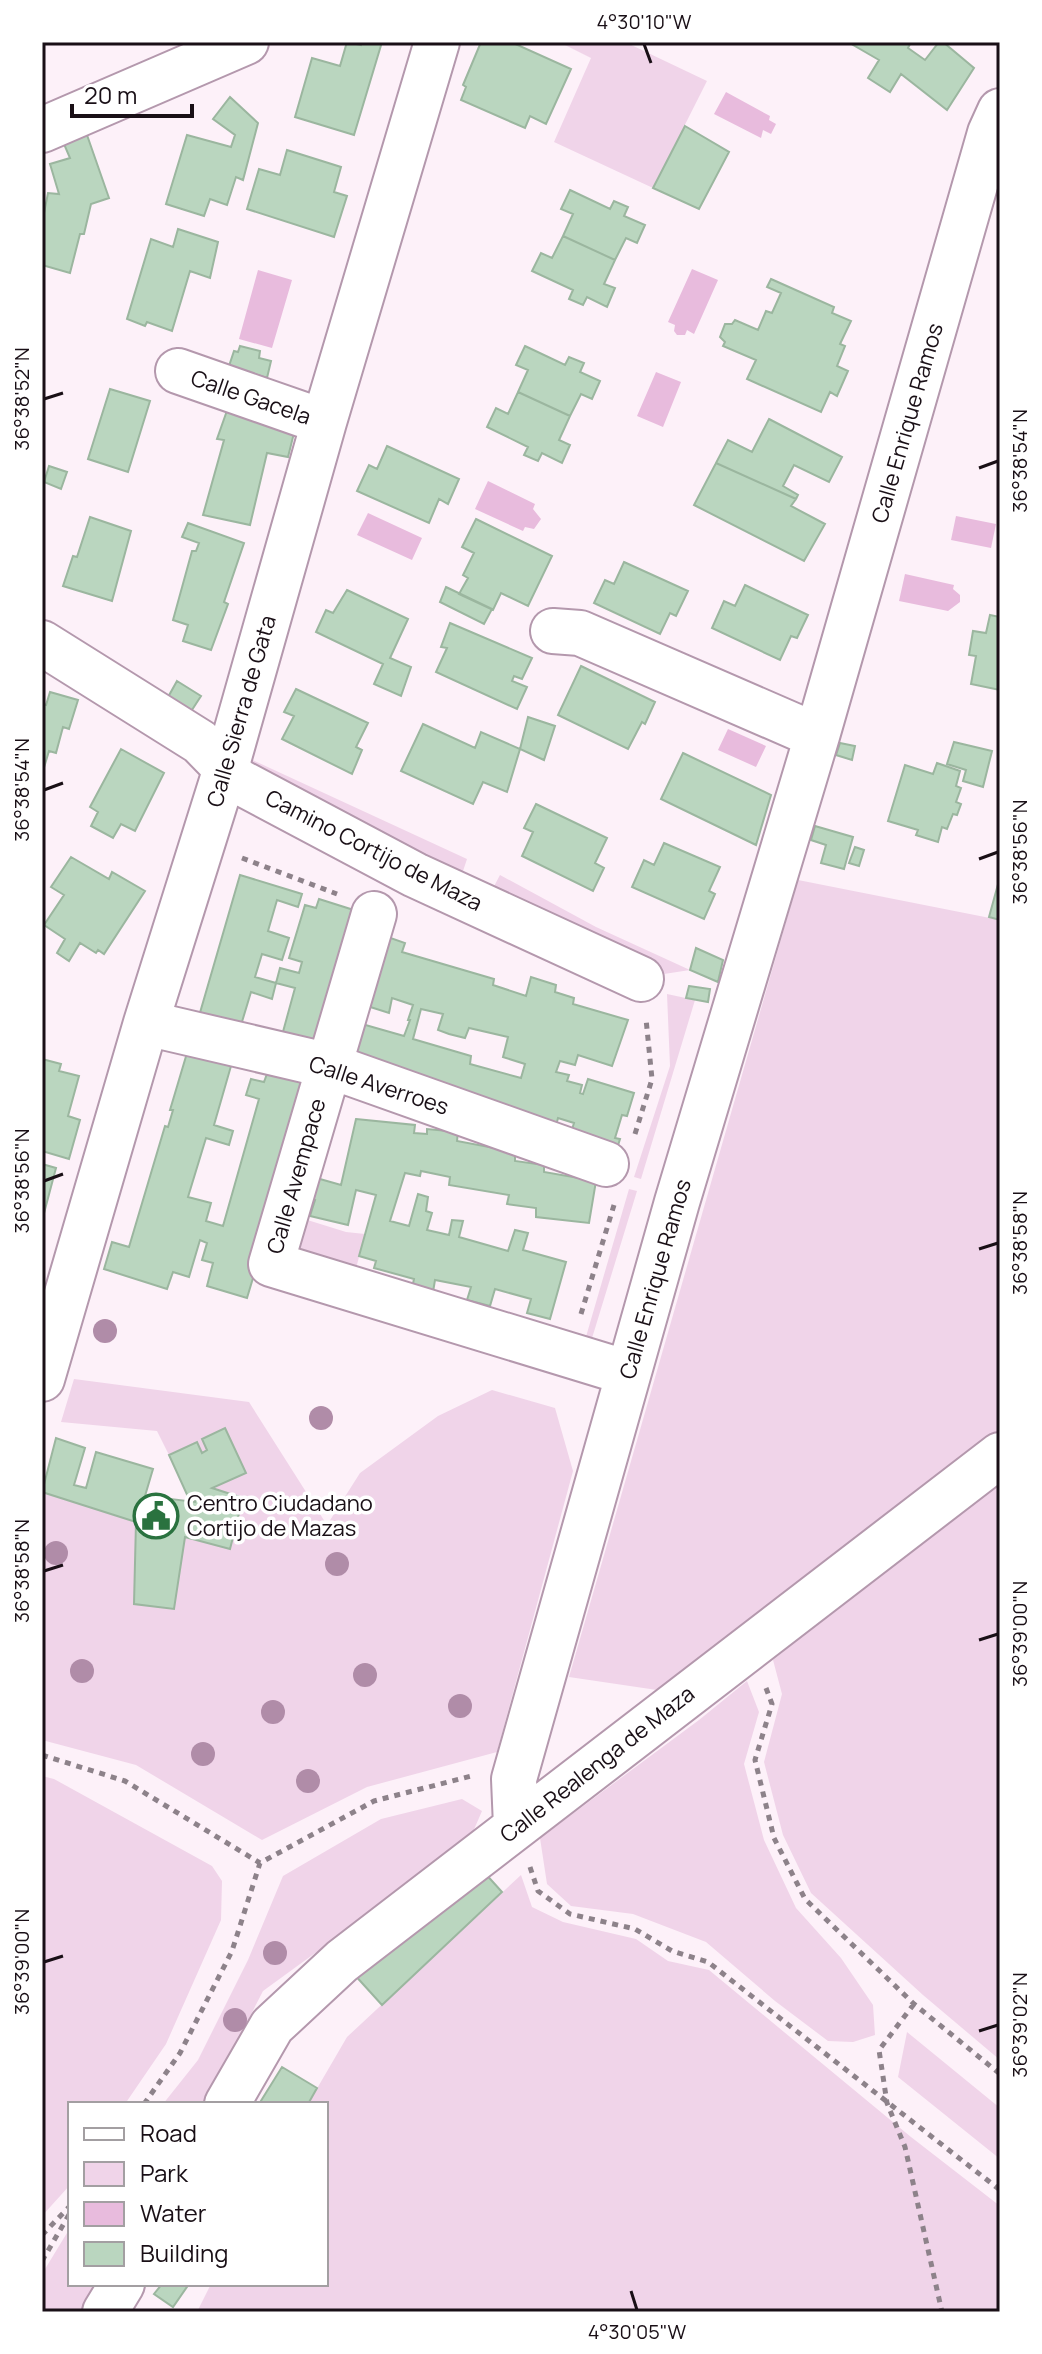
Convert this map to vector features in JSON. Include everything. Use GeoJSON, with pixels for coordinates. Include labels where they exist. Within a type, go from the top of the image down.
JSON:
{"type":"FeatureCollection","features":[{"type":"Feature","properties":{"kind":"street"},"geometry":{"type":"LineString","coordinates":[[42,130],[246,42]]}},
{"type":"Feature","properties":{"kind":"street","name":"Calle Sierra de Gata"},"geometry":{"type":"LineString","coordinates":[[42,1379],[146,1023],[226,768],[324,422],[437,42]]}},
{"type":"Feature","properties":{"kind":"street","name":"Calle Enrique Ramos"},"geometry":{"type":"LineString","coordinates":[[516,1826],[514,1779],[628,1373],[817,736],[986,148],[1000,111]]}},
{"type":"Feature","properties":{"kind":"street","name":"Calle Gacela"},"geometry":{"type":"LineString","coordinates":[[178,371],[324,422]]}},
{"type":"Feature","properties":{"kind":"street"},"geometry":{"type":"LineString","coordinates":[[553,631],[580,633],[817,736]]}},
{"type":"Feature","properties":{"kind":"street","name":"Camino Cortijo de Maza"},"geometry":{"type":"LineString","coordinates":[[42,643],[200,742],[238,781],[415,875],[641,979]]}},
{"type":"Feature","properties":{"kind":"street","name":"Calle Avempace"},"geometry":{"type":"LineString","coordinates":[[374,914],[271,1264],[628,1373]]}},
{"type":"Feature","properties":{"kind":"street","name":"Calle Averroes"},"geometry":{"type":"LineString","coordinates":[[146,1023],[330,1066],[606,1164]]}},
{"type":"Feature","properties":{"kind":"street","name":"Calle Realenga de Maza"},"geometry":{"type":"LineString","coordinates":[[228,2102],[272,2026],[342,1961],[1000,1455]]}},
{"type":"Feature","properties":{"kind":"street"},"geometry":{"type":"LineString","coordinates":[[105,2312],[121,2286]]}},
{"type":"Feature","properties":{"kind":"path"},"geometry":{"type":"LineString","coordinates":[[203,843],[363,904],[374,914]]}},
{"type":"Feature","properties":{"kind":"path"},"geometry":{"type":"LineString","coordinates":[[750,1646],[772,1704],[755,1760],[774,1838],[805,1899],[914,2004],[1000,2074]]}},
{"type":"Feature","properties":{"kind":"path"},"geometry":{"type":"LineString","coordinates":[[42,1755],[125,1781],[260,1863]]}},
{"type":"Feature","properties":{"kind":"path"},"geometry":{"type":"LineString","coordinates":[[145,2102],[180,2053],[232,1951],[260,1863],[374,1801],[478,1774],[514,1779]]}},
{"type":"Feature","properties":{"kind":"path"},"geometry":{"type":"LineString","coordinates":[[516,1826],[538,1891],[570,1914],[635,1929],[672,1951],[708,1962],[1000,2190]]}},
{"type":"Feature","properties":{"kind":"path"},"geometry":{"type":"LineString","coordinates":[[914,2004],[879,2050],[887,2103],[905,2147],[942,2312]]}},
{"type":"Feature","properties":{"kind":"path"},"geometry":{"type":"LineString","coordinates":[[42,2235],[68,2208]]}},
{"type":"Feature","properties":{"kind":"path"},"geometry":{"type":"LineString","coordinates":[[42,2261],[68,2216]]}},
{"type":"Feature","properties":{"kind":"green space"},"geometry":{"type":"Polygon","coordinates":[[[559,42],[625,42],[707,81],[653,188],[554,142],[591,58],[559,42]]]}},
{"type":"Feature","properties":{"kind":"green space"},"geometry":{"type":"Polygon","coordinates":[[[246,757],[467,859],[461,877],[262,779],[246,757]]]}},
{"type":"Feature","properties":{"kind":"green space"},"geometry":{"type":"Polygon","coordinates":[[[500,875],[596,927],[690,970],[664,974],[491,892],[500,875]]]}},
{"type":"Feature","properties":{"kind":"green space"},"geometry":{"type":"Polygon","coordinates":[[[798,880],[1000,920],[1000,1429],[657,1690],[569,1677],[798,880]]]}},
{"type":"Feature","properties":{"kind":"green space"},"geometry":{"type":"Polygon","coordinates":[[[667,994],[695,1000],[641,1179],[634,1177],[670,1066],[667,994]]]}},
{"type":"Feature","properties":{"kind":"green space"},"geometry":{"type":"Polygon","coordinates":[[[629,1189],[637,1191],[589,1348],[583,1347],[629,1189]]]}},
{"type":"Feature","properties":{"kind":"green space"},"geometry":{"type":"Polygon","coordinates":[[[301,1218],[346,1232],[365,1234],[353,1280],[290,1259],[301,1218]]]}},
{"type":"Feature","properties":{"kind":"green space"},"geometry":{"type":"Polygon","coordinates":[[[74,1379],[249,1402],[327,1525],[360,1473],[438,1416],[492,1390],[555,1408],[573,1471],[497,1752],[367,1787],[262,1840],[136,1765],[42,1740],[42,1492],[136,1522],[174,1609],[185,1537],[230,1549],[243,1499],[212,1488],[246,1473],[225,1428],[202,1453],[196,1442],[169,1455],[157,1431],[61,1422],[74,1379]]]}},
{"type":"Feature","properties":{"kind":"green space"},"geometry":{"type":"Polygon","coordinates":[[[1000,1475],[1000,2060],[811,1893],[783,1835],[764,1762],[782,1694],[773,1660],[1000,1475]]]}},
{"type":"Feature","properties":{"kind":"green space"},"geometry":{"type":"Polygon","coordinates":[[[747,1681],[759,1712],[744,1764],[764,1840],[796,1908],[841,1958],[873,2005],[875,2035],[853,2042],[828,2041],[706,1942],[633,1914],[571,1906],[547,1884],[540,1838],[747,1681]]]}},
{"type":"Feature","properties":{"kind":"green space"},"geometry":{"type":"Polygon","coordinates":[[[42,1776],[54,1779],[212,1866],[222,1881],[221,1920],[166,2044],[126,2102],[68,2102],[68,2187],[42,2216],[42,1776]]]}},
{"type":"Feature","properties":{"kind":"green space"},"geometry":{"type":"Polygon","coordinates":[[[462,1799],[482,1811],[469,1841],[263,1991],[206,2102],[165,2102],[198,2060],[248,1960],[283,1876],[381,1819],[462,1799]]]}},
{"type":"Feature","properties":{"kind":"green space"},"geometry":{"type":"Polygon","coordinates":[[[521,1875],[532,1907],[563,1922],[636,1939],[668,1961],[709,1970],[911,2137],[1000,2206],[1000,2312],[197,2312],[210,2286],[328,2286],[328,2102],[309,2102],[347,2037],[521,1875]]]}},
{"type":"Feature","properties":{"kind":"green space"},"geometry":{"type":"Polygon","coordinates":[[[907,2032],[1000,2108],[1000,2159],[898,2077],[907,2032]]]}},
{"type":"Feature","properties":{"kind":"green space"},"geometry":{"type":"Polygon","coordinates":[[[68,2231],[68,2286],[105,2286],[88,2312],[42,2312],[42,2274],[68,2231]]]}},
{"type":"Feature","properties":{"kind":"water"},"geometry":{"type":"Polygon","coordinates":[[[726,92],[770,116],[769,120],[776,124],[771,134],[763,130],[761,138],[714,114],[726,92]]]}},
{"type":"Feature","properties":{"kind":"water"},"geometry":{"type":"Polygon","coordinates":[[[692,269],[718,280],[694,334],[687,330],[685,335],[677,335],[675,325],[668,322],[692,269]]]}},
{"type":"Feature","properties":{"kind":"water"},"geometry":{"type":"Polygon","coordinates":[[[258,270],[292,280],[272,348],[239,339],[258,270]]]}},
{"type":"Feature","properties":{"kind":"water"},"geometry":{"type":"Polygon","coordinates":[[[656,372],[681,382],[663,427],[637,416],[656,372]]]}},
{"type":"Feature","properties":{"kind":"water"},"geometry":{"type":"Polygon","coordinates":[[[488,481],[535,504],[533,509],[541,519],[534,529],[525,527],[523,531],[475,509],[488,481]]]}},
{"type":"Feature","properties":{"kind":"water"},"geometry":{"type":"Polygon","coordinates":[[[368,513],[422,538],[412,560],[357,535],[368,513]]]}},
{"type":"Feature","properties":{"kind":"water"},"geometry":{"type":"Polygon","coordinates":[[[956,516],[996,524],[991,548],[951,540],[956,516]]]}},
{"type":"Feature","properties":{"kind":"water"},"geometry":{"type":"Polygon","coordinates":[[[905,574],[954,585],[960,602],[948,611],[899,601],[905,574]]]}},
{"type":"Feature","properties":{"kind":"water"},"geometry":{"type":"Polygon","coordinates":[[[728,729],[766,746],[756,767],[718,750],[728,729]]]}},
{"type":"Feature","properties":{"kind":"building"},"geometry":{"type":"Polygon","coordinates":[[[347,42],[361,45],[362,42],[382,42],[354,135],[295,117],[312,58],[340,66],[347,42]]]}},
{"type":"Feature","properties":{"kind":"building"},"geometry":{"type":"Polygon","coordinates":[[[481,42],[511,42],[571,69],[546,124],[530,116],[525,128],[461,100],[466,87],[463,85],[481,42]]]}},
{"type":"Feature","properties":{"kind":"building"},"geometry":{"type":"Polygon","coordinates":[[[848,42],[911,42],[908,48],[925,60],[939,42],[943,42],[974,68],[947,110],[901,74],[890,92],[868,78],[879,60],[848,42]]]}},
{"type":"Feature","properties":{"kind":"building"},"geometry":{"type":"Polygon","coordinates":[[[230,97],[258,123],[243,180],[236,177],[227,205],[210,199],[204,216],[166,204],[187,135],[231,147],[235,135],[213,119],[230,97]]]}},
{"type":"Feature","properties":{"kind":"building"},"geometry":{"type":"Polygon","coordinates":[[[685,126],[729,152],[699,209],[653,188],[685,126]]]}},
{"type":"Feature","properties":{"kind":"building"},"geometry":{"type":"Polygon","coordinates":[[[87,135],[109,198],[91,204],[70,273],[42,265],[42,223],[48,193],[59,194],[50,164],[70,158],[64,144],[87,135]]]}},
{"type":"Feature","properties":{"kind":"building"},"geometry":{"type":"Polygon","coordinates":[[[287,150],[341,167],[334,192],[347,196],[334,237],[247,209],[259,169],[280,175],[287,150]]]}},
{"type":"Feature","properties":{"kind":"building"},"geometry":{"type":"Polygon","coordinates":[[[570,190],[610,209],[614,201],[628,207],[624,216],[645,225],[637,243],[626,238],[615,260],[563,236],[573,214],[561,209],[570,190]]]}},
{"type":"Feature","properties":{"kind":"building"},"geometry":{"type":"Polygon","coordinates":[[[178,229],[218,242],[210,278],[190,271],[172,331],[127,319],[151,239],[173,247],[178,229]]]}},
{"type":"Feature","properties":{"kind":"building"},"geometry":{"type":"Polygon","coordinates":[[[563,236],[615,260],[604,284],[615,288],[607,307],[587,297],[583,305],[569,299],[573,290],[532,271],[541,253],[552,258],[563,236]]]}},
{"type":"Feature","properties":{"kind":"building"},"geometry":{"type":"Polygon","coordinates":[[[771,279],[834,307],[832,313],[851,321],[840,344],[845,346],[837,366],[848,371],[837,396],[830,392],[821,412],[747,379],[756,360],[723,346],[725,342],[720,337],[725,324],[732,324],[735,320],[758,330],[766,311],[772,313],[781,293],[767,287],[771,279]]]}},
{"type":"Feature","properties":{"kind":"building"},"geometry":{"type":"Polygon","coordinates":[[[240,346],[260,351],[259,358],[271,361],[267,378],[229,366],[234,351],[238,352],[240,346]]]}},
{"type":"Feature","properties":{"kind":"building"},"geometry":{"type":"Polygon","coordinates":[[[525,346],[565,365],[569,357],[584,363],[580,372],[600,381],[592,399],[581,394],[570,416],[518,392],[528,370],[516,365],[525,346]]]}},
{"type":"Feature","properties":{"kind":"building"},"geometry":{"type":"Polygon","coordinates":[[[110,389],[150,401],[128,472],[88,459],[110,389]]]}},
{"type":"Feature","properties":{"kind":"building"},"geometry":{"type":"Polygon","coordinates":[[[518,392],[570,416],[559,440],[570,445],[562,463],[542,453],[538,461],[524,455],[528,447],[487,427],[496,408],[508,414],[518,392]]]}},
{"type":"Feature","properties":{"kind":"building"},"geometry":{"type":"Polygon","coordinates":[[[229,405],[295,429],[288,457],[267,453],[250,525],[203,515],[224,440],[217,439],[229,405]]]}},
{"type":"Feature","properties":{"kind":"building"},"geometry":{"type":"Polygon","coordinates":[[[769,419],[842,457],[829,482],[794,465],[783,486],[798,495],[796,499],[716,463],[728,440],[752,452],[769,419]]]}},
{"type":"Feature","properties":{"kind":"building"},"geometry":{"type":"Polygon","coordinates":[[[387,446],[459,479],[448,504],[439,499],[429,523],[357,491],[369,465],[377,469],[387,446]]]}},
{"type":"Feature","properties":{"kind":"building"},"geometry":{"type":"Polygon","coordinates":[[[716,463],[796,499],[791,506],[825,524],[804,561],[694,505],[716,463]]]}},
{"type":"Feature","properties":{"kind":"building"},"geometry":{"type":"Polygon","coordinates":[[[49,466],[67,472],[61,489],[44,482],[49,466]]]}},
{"type":"Feature","properties":{"kind":"building"},"geometry":{"type":"Polygon","coordinates":[[[90,517],[131,531],[112,601],[63,586],[73,556],[77,557],[90,517]]]}},
{"type":"Feature","properties":{"kind":"building"},"geometry":{"type":"Polygon","coordinates":[[[476,519],[552,556],[528,606],[501,593],[493,610],[459,594],[468,578],[463,575],[474,553],[462,547],[476,519]]]}},
{"type":"Feature","properties":{"kind":"building"},"geometry":{"type":"Polygon","coordinates":[[[188,523],[244,543],[224,602],[228,604],[211,650],[183,641],[188,625],[173,620],[192,551],[196,551],[199,543],[182,537],[188,523]]]}},
{"type":"Feature","properties":{"kind":"building"},"geometry":{"type":"Polygon","coordinates":[[[624,562],[688,591],[676,616],[670,613],[660,634],[594,603],[605,580],[614,584],[624,562]]]}},
{"type":"Feature","properties":{"kind":"building"},"geometry":{"type":"Polygon","coordinates":[[[745,585],[808,615],[797,638],[791,636],[780,660],[712,628],[724,601],[735,606],[745,585]]]}},
{"type":"Feature","properties":{"kind":"building"},"geometry":{"type":"Polygon","coordinates":[[[446,587],[492,609],[484,624],[440,602],[446,587]]]}},
{"type":"Feature","properties":{"kind":"building"},"geometry":{"type":"Polygon","coordinates":[[[347,590],[408,619],[390,658],[411,667],[401,696],[374,684],[383,664],[316,632],[326,610],[333,613],[347,590]]]}},
{"type":"Feature","properties":{"kind":"building"},"geometry":{"type":"Polygon","coordinates":[[[990,615],[1000,617],[1000,690],[971,684],[976,656],[969,655],[973,631],[986,633],[990,615]]]}},
{"type":"Feature","properties":{"kind":"building"},"geometry":{"type":"Polygon","coordinates":[[[450,623],[532,658],[522,679],[514,676],[512,681],[527,687],[517,709],[436,672],[447,648],[441,647],[450,623]]]}},
{"type":"Feature","properties":{"kind":"building"},"geometry":{"type":"Polygon","coordinates":[[[581,666],[655,702],[628,749],[558,715],[581,666]]]}},
{"type":"Feature","properties":{"kind":"building"},"geometry":{"type":"Polygon","coordinates":[[[177,681],[201,696],[190,713],[167,699],[177,681]]]}},
{"type":"Feature","properties":{"kind":"building"},"geometry":{"type":"Polygon","coordinates":[[[296,689],[368,723],[356,747],[362,750],[352,774],[282,739],[294,716],[284,712],[296,689]]]}},
{"type":"Feature","properties":{"kind":"building"},"geometry":{"type":"Polygon","coordinates":[[[50,692],[78,700],[69,729],[63,727],[56,753],[49,751],[42,774],[42,704],[46,705],[50,692]]]}},
{"type":"Feature","properties":{"kind":"building"},"geometry":{"type":"Polygon","coordinates":[[[528,717],[555,726],[544,760],[520,749],[528,717]]]}},
{"type":"Feature","properties":{"kind":"building"},"geometry":{"type":"Polygon","coordinates":[[[423,724],[475,748],[481,732],[520,749],[507,792],[483,782],[473,804],[401,771],[423,724]]]}},
{"type":"Feature","properties":{"kind":"building"},"geometry":{"type":"Polygon","coordinates":[[[954,742],[992,751],[983,787],[963,781],[966,770],[947,764],[954,742]]]}},
{"type":"Feature","properties":{"kind":"building"},"geometry":{"type":"Polygon","coordinates":[[[840,743],[855,746],[852,760],[836,755],[840,743]]]}},
{"type":"Feature","properties":{"kind":"building"},"geometry":{"type":"Polygon","coordinates":[[[121,749],[164,773],[135,831],[121,824],[113,838],[91,826],[98,812],[90,807],[121,749]]]}},
{"type":"Feature","properties":{"kind":"building"},"geometry":{"type":"Polygon","coordinates":[[[683,753],[771,795],[756,845],[661,799],[683,753]]]}},
{"type":"Feature","properties":{"kind":"building"},"geometry":{"type":"Polygon","coordinates":[[[937,763],[960,771],[956,786],[961,788],[956,802],[961,804],[957,815],[953,814],[947,829],[942,827],[938,842],[916,835],[918,830],[888,821],[905,765],[933,774],[937,763]]]}},
{"type":"Feature","properties":{"kind":"building"},"geometry":{"type":"Polygon","coordinates":[[[536,804],[607,838],[595,863],[604,868],[593,891],[522,856],[533,832],[524,828],[536,804]]]}},
{"type":"Feature","properties":{"kind":"building"},"geometry":{"type":"Polygon","coordinates":[[[815,826],[853,837],[844,869],[821,863],[826,845],[811,840],[815,826]]]}},
{"type":"Feature","properties":{"kind":"building"},"geometry":{"type":"Polygon","coordinates":[[[664,843],[720,867],[709,891],[715,894],[704,919],[632,887],[644,860],[654,865],[664,843]]]}},
{"type":"Feature","properties":{"kind":"building"},"geometry":{"type":"Polygon","coordinates":[[[855,847],[864,850],[859,866],[849,863],[855,847]]]}},
{"type":"Feature","properties":{"kind":"building"},"geometry":{"type":"Polygon","coordinates":[[[71,857],[109,879],[112,872],[145,891],[104,954],[98,950],[96,953],[80,943],[69,961],[57,953],[65,939],[44,925],[64,895],[51,887],[71,857]]]}},
{"type":"Feature","properties":{"kind":"building"},"geometry":{"type":"Polygon","coordinates":[[[240,875],[302,894],[298,907],[277,900],[268,931],[289,938],[282,960],[262,954],[255,977],[276,983],[272,999],[251,992],[238,1035],[197,1023],[240,875]]]}},
{"type":"Feature","properties":{"kind":"building"},"geometry":{"type":"Polygon","coordinates":[[[1000,877],[1000,920],[989,917],[1000,877]]]}},
{"type":"Feature","properties":{"kind":"building"},"geometry":{"type":"Polygon","coordinates":[[[319,899],[360,912],[323,1052],[281,1039],[295,988],[276,983],[280,968],[299,973],[302,962],[289,958],[305,905],[316,908],[319,899]]]}},
{"type":"Feature","properties":{"kind":"building"},"geometry":{"type":"Polygon","coordinates":[[[382,935],[405,943],[402,952],[494,979],[493,985],[526,996],[531,977],[556,985],[555,992],[574,998],[573,1004],[628,1020],[612,1066],[578,1055],[575,1065],[560,1061],[556,1072],[569,1075],[567,1081],[582,1085],[580,1093],[583,1094],[588,1079],[634,1093],[627,1116],[622,1115],[615,1138],[620,1139],[614,1158],[568,1142],[574,1123],[558,1118],[554,1133],[343,1062],[355,1022],[404,1036],[413,1005],[392,998],[389,1013],[361,1004],[382,935]],[[421,1009],[413,1039],[471,1056],[470,1064],[521,1078],[525,1064],[503,1057],[508,1037],[469,1028],[465,1038],[449,1034],[438,1030],[443,1014],[421,1009]]]}},
{"type":"Feature","properties":{"kind":"building"},"geometry":{"type":"Polygon","coordinates":[[[696,948],[723,960],[718,982],[690,970],[696,948]]]}},
{"type":"Feature","properties":{"kind":"building"},"geometry":{"type":"Polygon","coordinates":[[[689,986],[710,989],[708,1002],[686,998],[689,986]]]}},
{"type":"Feature","properties":{"kind":"building"},"geometry":{"type":"Polygon","coordinates":[[[187,1053],[231,1066],[214,1125],[233,1131],[229,1145],[206,1138],[188,1197],[211,1203],[206,1221],[223,1226],[259,1099],[246,1095],[251,1079],[264,1082],[268,1071],[312,1082],[247,1298],[207,1286],[213,1263],[202,1260],[207,1243],[200,1240],[189,1277],[173,1272],[167,1289],[104,1269],[112,1242],[129,1247],[165,1126],[168,1127],[187,1053]]]}},
{"type":"Feature","properties":{"kind":"building"},"geometry":{"type":"Polygon","coordinates":[[[42,1059],[61,1064],[59,1071],[79,1076],[68,1116],[80,1120],[69,1159],[42,1151],[42,1059]]]}},
{"type":"Feature","properties":{"kind":"building"},"geometry":{"type":"Polygon","coordinates":[[[356,1119],[415,1125],[414,1133],[427,1134],[427,1129],[458,1132],[457,1141],[515,1152],[515,1161],[544,1165],[544,1172],[596,1181],[589,1223],[536,1217],[536,1208],[507,1204],[509,1195],[449,1185],[450,1177],[421,1171],[420,1176],[405,1173],[390,1221],[409,1226],[418,1194],[428,1197],[426,1211],[432,1213],[427,1230],[449,1235],[452,1220],[463,1221],[459,1237],[508,1251],[515,1230],[528,1233],[523,1250],[566,1262],[550,1319],[527,1313],[531,1299],[495,1289],[490,1306],[467,1300],[471,1287],[435,1280],[433,1292],[412,1288],[414,1279],[374,1268],[376,1261],[359,1256],[376,1195],[356,1190],[348,1225],[310,1216],[315,1200],[308,1199],[313,1177],[341,1185],[356,1119]]]}},
{"type":"Feature","properties":{"kind":"building"},"geometry":{"type":"Polygon","coordinates":[[[42,1164],[56,1168],[43,1217],[42,1217],[42,1164]]]}},
{"type":"Feature","properties":{"kind":"building"},"geometry":{"type":"Polygon","coordinates":[[[225,1428],[246,1473],[212,1488],[243,1498],[230,1549],[185,1537],[174,1609],[134,1604],[136,1522],[42,1492],[56,1438],[85,1448],[74,1485],[86,1488],[96,1452],[153,1469],[145,1496],[195,1502],[196,1496],[189,1499],[169,1455],[197,1442],[202,1453],[207,1450],[202,1439],[225,1428]]]}},
{"type":"Feature","properties":{"kind":"building"},"geometry":{"type":"Polygon","coordinates":[[[483,1871],[502,1892],[382,2005],[353,1973],[483,1871]]]}},
{"type":"Feature","properties":{"kind":"building"},"geometry":{"type":"Polygon","coordinates":[[[282,2067],[317,2088],[309,2102],[260,2102],[282,2067]]]}},
{"type":"Feature","properties":{"kind":"building"},"geometry":{"type":"Polygon","coordinates":[[[160,2286],[188,2286],[173,2307],[154,2294],[160,2286]]]}},
{"type":"Feature","properties":{"kind":"place","name":"Centro Ciudadano Cortijo de Mazas"},"geometry":{"type":"Point","coordinates":[156,1516]}}]}
